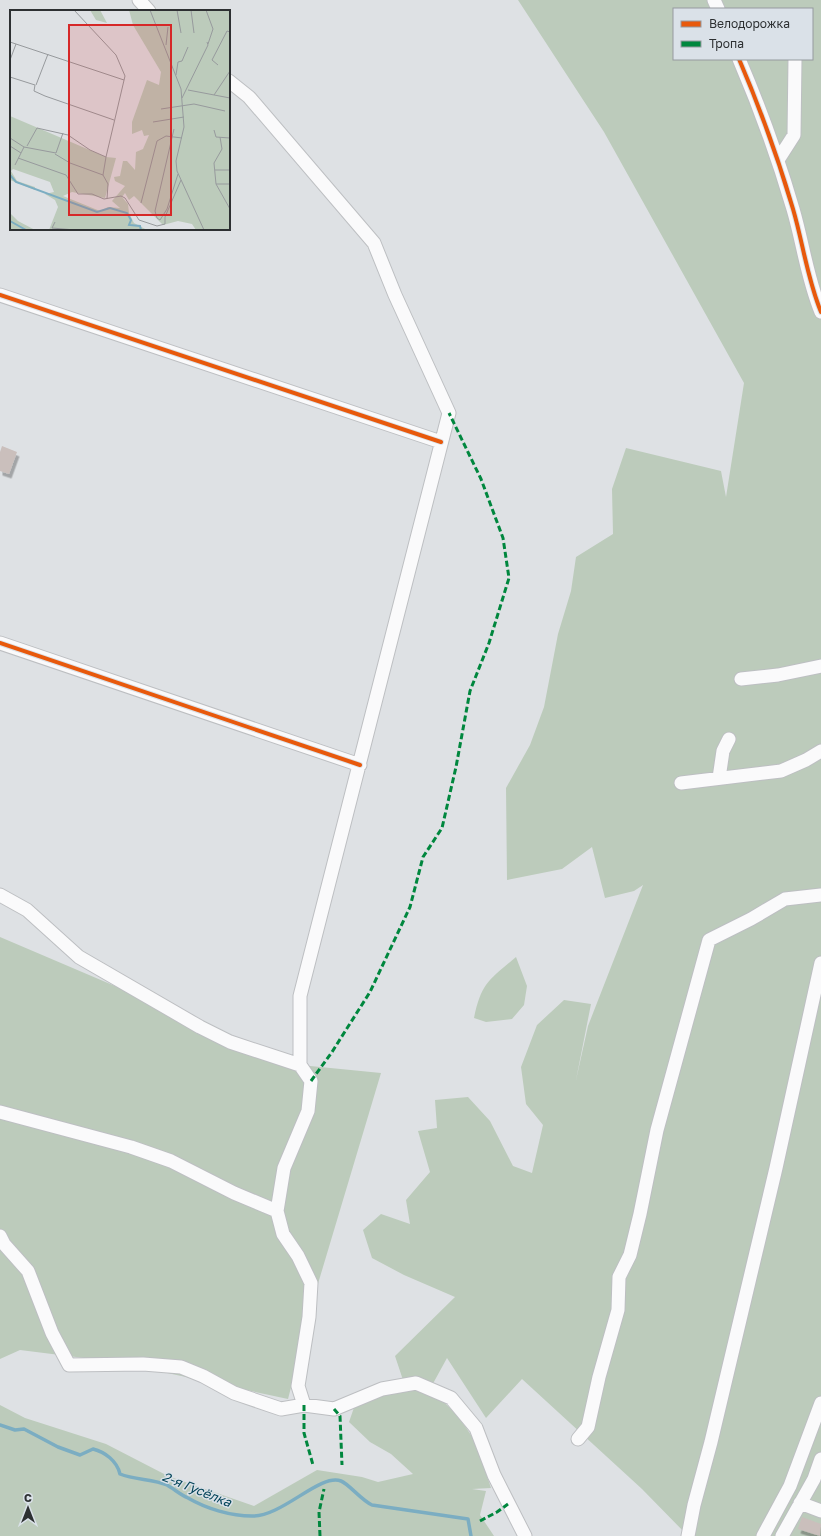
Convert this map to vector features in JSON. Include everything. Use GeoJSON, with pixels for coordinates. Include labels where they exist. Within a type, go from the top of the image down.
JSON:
{"type":"FeatureCollection","features":[{"type":"Feature","properties":{"kind":"street"},"geometry":{"type":"LineString","coordinates":[[139,0],[148,10]]}},
{"type":"Feature","properties":{"kind":"street"},"geometry":{"type":"LineString","coordinates":[[739,60],[778,160],[793,211],[806,266],[821,312]]}},
{"type":"Feature","properties":{"kind":"street"},"geometry":{"type":"LineString","coordinates":[[778,160],[794,135],[795,60]]}},
{"type":"Feature","properties":{"kind":"street"},"geometry":{"type":"LineString","coordinates":[[230,82],[249,97],[374,243],[395,295],[449,413],[300,996],[300,1065],[311,1081],[308,1111],[284,1168],[277,1211],[283,1234],[298,1256],[311,1283],[309,1317],[298,1386],[304,1405]]}},
{"type":"Feature","properties":{"kind":"street"},"geometry":{"type":"LineString","coordinates":[[0,295],[441,442]]}},
{"type":"Feature","properties":{"kind":"street"},"geometry":{"type":"LineString","coordinates":[[0,643],[360,765]]}},
{"type":"Feature","properties":{"kind":"street"},"geometry":{"type":"LineString","coordinates":[[742,679],[778,675],[821,666]]}},
{"type":"Feature","properties":{"kind":"street"},"geometry":{"type":"LineString","coordinates":[[719,778],[723,751],[729,739]]}},
{"type":"Feature","properties":{"kind":"street"},"geometry":{"type":"LineString","coordinates":[[681,783],[781,771],[806,760],[821,751]]}},
{"type":"Feature","properties":{"kind":"street"},"geometry":{"type":"LineString","coordinates":[[0,895],[27,910],[78,956],[170,1011],[230,1042],[300,1065]]}},
{"type":"Feature","properties":{"kind":"street"},"geometry":{"type":"LineString","coordinates":[[578,1439],[588,1427],[599,1377],[618,1310],[619,1277],[630,1256],[658,1130],[709,940],[751,919],[785,899],[821,895]]}},
{"type":"Feature","properties":{"kind":"street"},"geometry":{"type":"LineString","coordinates":[[688,1536],[694,1505],[711,1442],[776,1168],[821,963]]}},
{"type":"Feature","properties":{"kind":"street"},"geometry":{"type":"LineString","coordinates":[[0,1112],[131,1147],[172,1161],[234,1193],[277,1211]]}},
{"type":"Feature","properties":{"kind":"street"},"geometry":{"type":"LineString","coordinates":[[0,1236],[4,1244],[28,1271],[52,1333],[69,1365],[143,1364],[181,1367],[203,1376],[234,1393],[281,1409],[304,1405],[334,1409],[382,1389],[416,1383],[451,1398],[476,1428],[494,1475],[525,1536]]}},
{"type":"Feature","properties":{"kind":"street"},"geometry":{"type":"LineString","coordinates":[[763,1536],[790,1486],[821,1403]]}},
{"type":"Feature","properties":{"kind":"street"},"geometry":{"type":"LineString","coordinates":[[782,1536],[814,1478],[821,1459]]}},
{"type":"Feature","properties":{"kind":"street"},"geometry":{"type":"LineString","coordinates":[[800,1503],[821,1511]]}},
{"type":"Feature","properties":{"kind":"green space"},"geometry":{"type":"Polygon","coordinates":[[[518,0],[821,0],[821,1536],[688,1536],[642,1489],[522,1379],[486,1418],[447,1358],[430,1389],[456,1414],[467,1428],[476,1444],[491,1488],[472,1489],[486,1491],[480,1515],[494,1536],[0,1536],[0,1405],[25,1418],[106,1444],[168,1476],[254,1506],[317,1470],[362,1477],[378,1482],[413,1474],[391,1454],[370,1442],[349,1422],[357,1399],[403,1380],[395,1356],[455,1297],[404,1275],[372,1258],[363,1230],[381,1214],[410,1224],[406,1200],[430,1172],[418,1131],[437,1128],[435,1100],[468,1097],[490,1121],[513,1166],[532,1173],[543,1125],[526,1104],[521,1067],[537,1025],[564,1000],[591,1004],[576,1080],[588,1026],[643,885],[634,891],[605,898],[592,847],[562,869],[507,880],[506,788],[530,745],[544,707],[558,634],[571,591],[576,557],[613,534],[612,489],[626,448],[721,471],[726,497],[744,383],[604,132],[518,0]]]}},
{"type":"Feature","properties":{"kind":"green space"},"geometry":{"type":"Polygon","coordinates":[[[0,937],[300,1065],[381,1073],[317,1287],[288,1399],[116,1362],[20,1350],[0,1359],[0,937]]]}},
{"type":"Feature","properties":{"kind":"green space"},"geometry":{"type":"Polygon","coordinates":[[[516,957],[527,986],[524,1005],[512,1019],[486,1022],[474,1018],[480,997],[488,983],[499,971],[516,957]]]}},
{"type":"Feature","properties":{"kind":"building"},"geometry":{"type":"Polygon","coordinates":[[[2,446],[17,452],[9,474],[0,471],[0,452],[2,446]]]}},
{"type":"Feature","properties":{"kind":"building"},"geometry":{"type":"Polygon","coordinates":[[[802,1517],[821,1524],[820,1536],[798,1529],[802,1517]]]}},
{"type":"Feature","properties":{"kind":"waterway","name":"2-я Гусёлка"},"geometry":{"type":"LineString","coordinates":[[0,1425],[15,1430],[24,1429],[58,1447],[80,1455],[93,1449],[97,1450],[113,1461],[120,1474],[167,1485],[195,1502],[211,1509],[244,1516],[264,1514],[276,1510],[322,1483],[332,1480],[341,1481],[348,1485],[364,1500],[372,1505],[468,1519],[471,1536]]}},
{"type":"Feature","properties":{"kind":"marked path"},"geometry":{"type":"LineString","coordinates":[[311,1081],[332,1052],[370,992],[410,907],[423,857],[442,828],[456,767],[470,691],[489,643],[509,578],[503,538],[481,479],[449,413]]}},
{"type":"Feature","properties":{"kind":"marked path"},"geometry":{"type":"LineString","coordinates":[[304,1405],[304,1433],[313,1465]]}},
{"type":"Feature","properties":{"kind":"marked path"},"geometry":{"type":"LineString","coordinates":[[334,1409],[340,1416],[342,1465]]}},
{"type":"Feature","properties":{"kind":"marked path"},"geometry":{"type":"LineString","coordinates":[[320,1536],[319,1512],[324,1489]]}},
{"type":"Feature","properties":{"kind":"marked path"},"geometry":{"type":"LineString","coordinates":[[480,1521],[508,1504]]}},
{"type":"Feature","properties":{"kind":"cycle path"},"geometry":{"type":"LineString","coordinates":[[739,60],[781,171],[793,209],[812,286],[821,312]]}},
{"type":"Feature","properties":{"kind":"cycle path"},"geometry":{"type":"LineString","coordinates":[[0,295],[441,442]]}},
{"type":"Feature","properties":{"kind":"cycle path"},"geometry":{"type":"LineString","coordinates":[[0,643],[360,765]]}}]}
